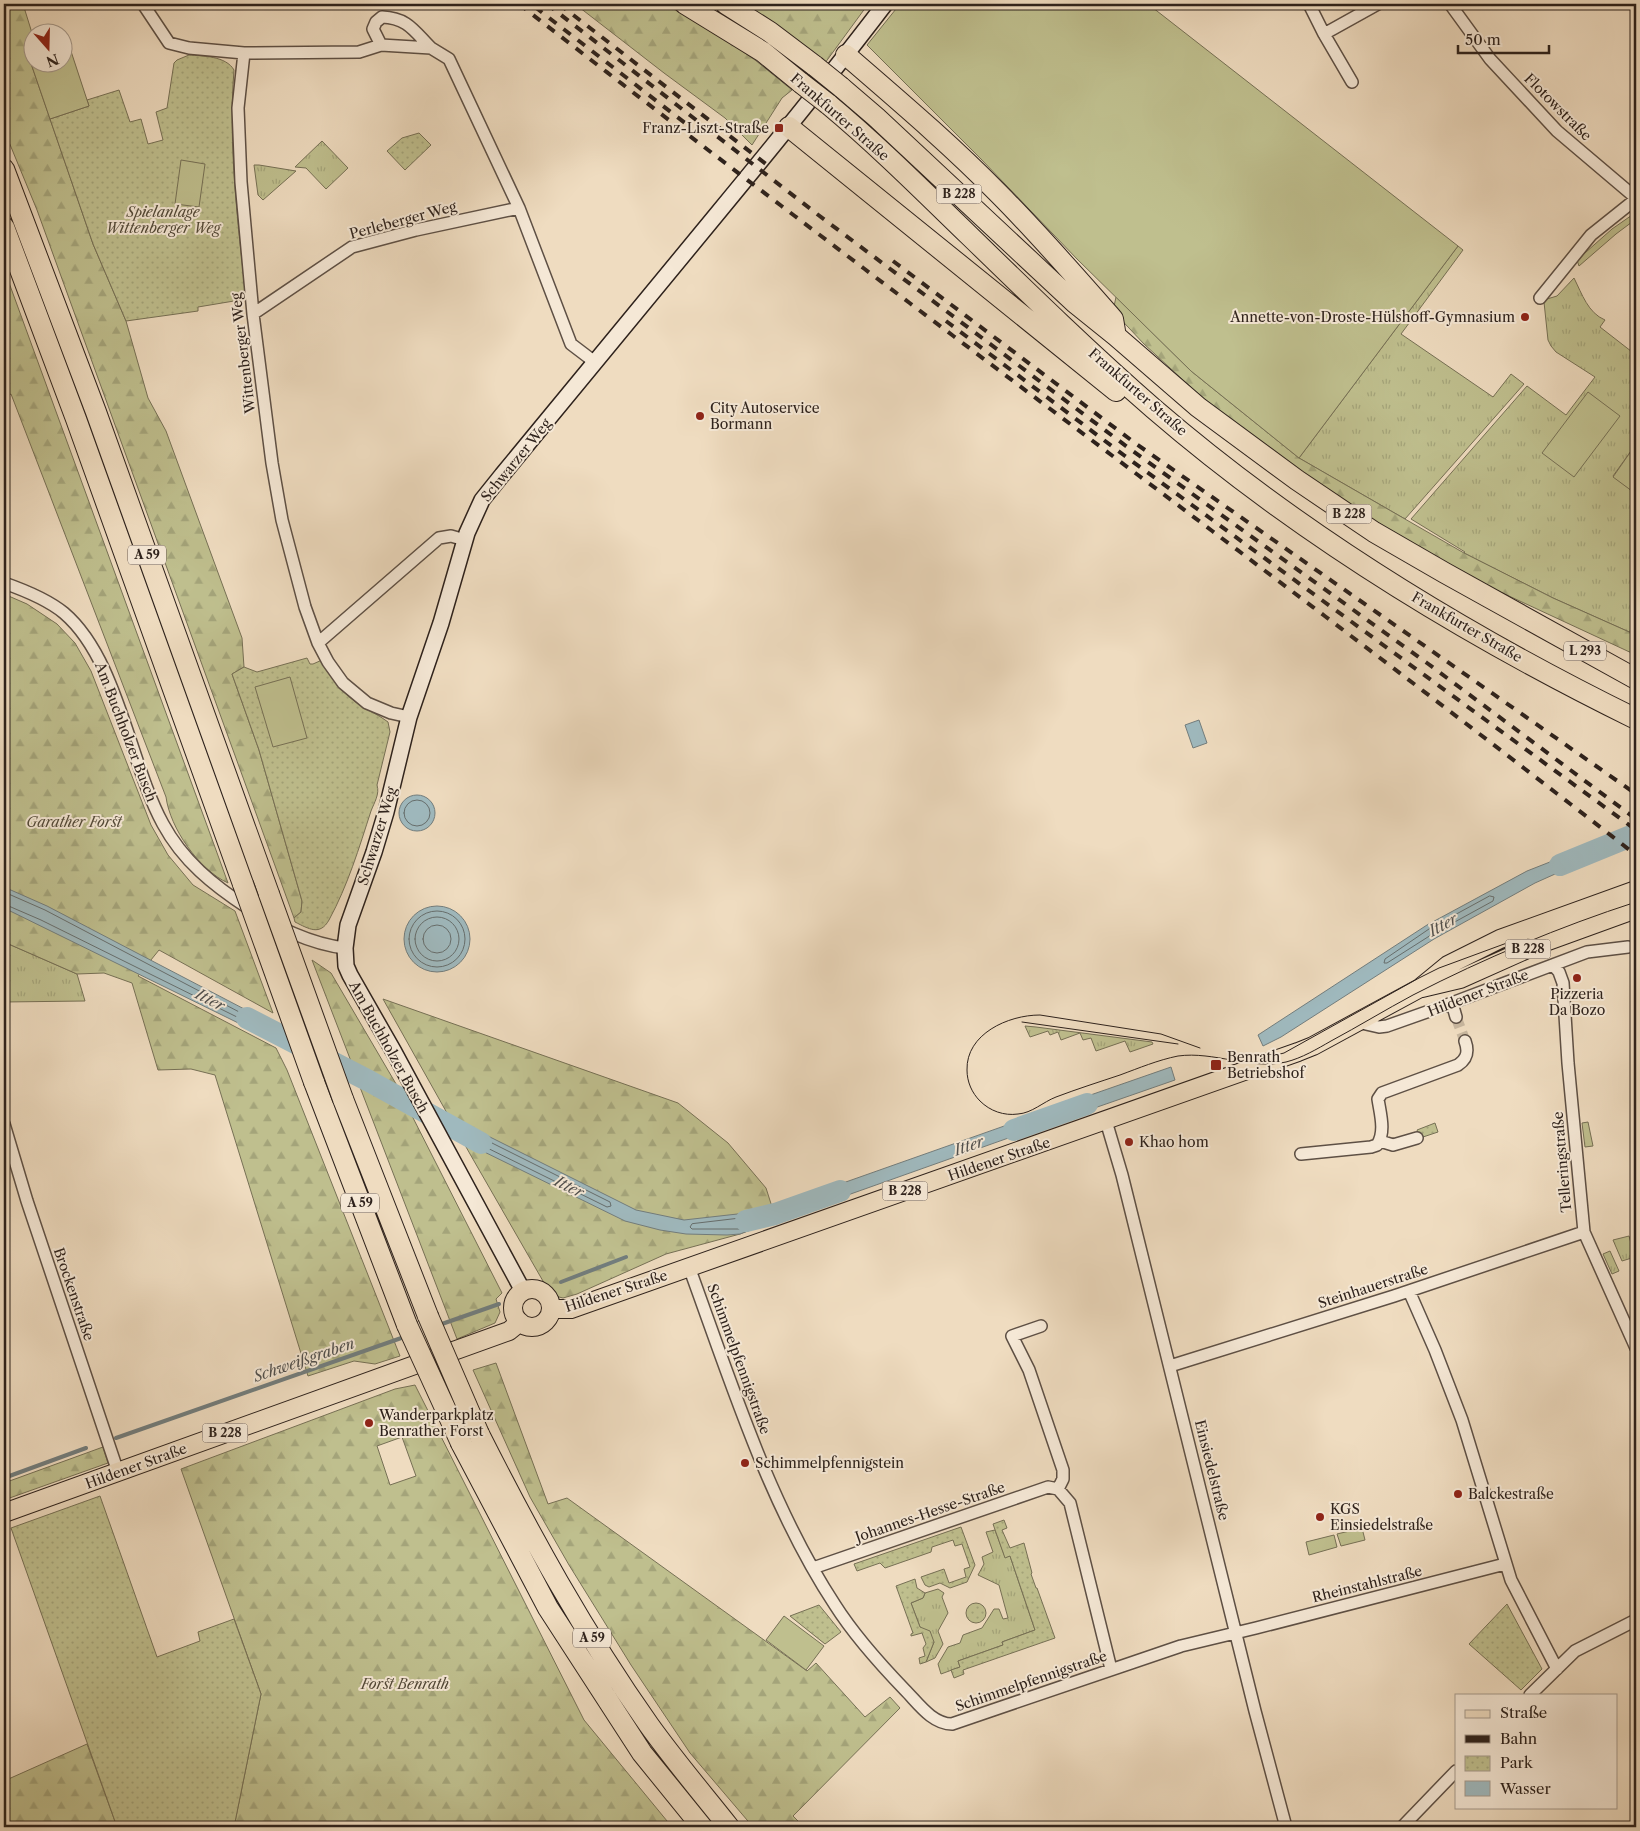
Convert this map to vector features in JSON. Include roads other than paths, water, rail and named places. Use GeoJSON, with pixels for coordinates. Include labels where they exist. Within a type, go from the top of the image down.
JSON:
{"type":"FeatureCollection","features":[{"type":"Feature","properties":{"kind":"highway","name":"Frankfurter Straße"},"geometry":{"type":"LineString","coordinates":[[685,4],[763,52],[828,104],[863,134],[1058,321],[1153,408],[1279,509],[1372,570],[1491,642],[1633,721]]}},
{"type":"Feature","properties":{"kind":"highway","name":"Frankfurter Straße"},"geometry":{"type":"LineString","coordinates":[[726,4],[770,32],[841,87],[876,117],[1075,303],[1198,407],[1297,480],[1374,532],[1534,622]]}},
{"type":"Feature","properties":{"kind":"highway"},"geometry":{"type":"LineString","coordinates":[[846,55],[934,131],[998,193],[1062,260],[1113,319],[1116,336]]}},
{"type":"Feature","properties":{"kind":"highway"},"geometry":{"type":"LineString","coordinates":[[789,127],[1128,400],[1153,408]]}},
{"type":"Feature","properties":{"kind":"highway","name":"A 59"},"geometry":{"type":"LineString","coordinates":[[4,169],[92,402],[343,1099],[428,1316],[479,1434],[561,1589],[604,1658],[650,1726],[729,1827]]}},
{"type":"Feature","properties":{"kind":"highway","name":"A 59"},"geometry":{"type":"LineString","coordinates":[[4,227],[79,429],[314,1082],[407,1325],[461,1444],[548,1608],[642,1753],[702,1827]]}},
{"type":"Feature","properties":{"kind":"highway","name":"B 228"},"geometry":{"type":"LineString","coordinates":[[1534,622],[1569,632],[1636,665]]}},
{"type":"Feature","properties":{"kind":"highway","name":"L 293"},"geometry":{"type":"LineString","coordinates":[[1534,622],[1636,679]]}},
{"type":"Feature","properties":{"kind":"main road","name":"Schwarzer Weg"},"geometry":{"type":"LineString","coordinates":[[344,948],[348,925],[386,812],[409,717],[441,623],[465,540],[482,500],[789,127],[885,4]]}},
{"type":"Feature","properties":{"kind":"main road","name":"Hildener Straße"},"geometry":{"type":"LineString","coordinates":[[551,1309],[571,1309],[1298,1052],[1420,988],[1448,965],[1500,939],[1636,890]]}},
{"type":"Feature","properties":{"kind":"main road","name":"Hildener Straße"},"geometry":{"type":"LineString","coordinates":[[1420,988],[1460,979],[1534,946],[1636,909]]}},
{"type":"Feature","properties":{"kind":"main road","name":"Am Buchholzer Busch"},"geometry":{"type":"LineString","coordinates":[[344,948],[346,966],[350,975],[394,1052],[523,1291]]}},
{"type":"Feature","properties":{"kind":"main road","name":"Hildener Straße"},"geometry":{"type":"LineString","coordinates":[[4,1513],[509,1331],[520,1322],[531,1326],[542,1324],[550,1315],[550,1303],[544,1294],[534,1289],[523,1291]]}},
{"type":"Feature","properties":{"kind":"main road"},"geometry":{"type":"LineString","coordinates":[[520,1322],[514,1314],[514,1304],[523,1291]]}},
{"type":"Feature","properties":{"kind":"street"},"geometry":{"type":"LineString","coordinates":[[142,4],[169,43],[189,48],[244,53],[359,52],[381,45],[430,48]]}},
{"type":"Feature","properties":{"kind":"street"},"geometry":{"type":"LineString","coordinates":[[1310,4],[1324,34],[1352,82]]}},
{"type":"Feature","properties":{"kind":"street"},"geometry":{"type":"LineString","coordinates":[[1324,34],[1378,4]]}},
{"type":"Feature","properties":{"kind":"street","name":"Flotowstraße"},"geometry":{"type":"LineString","coordinates":[[1450,4],[1490,59],[1557,132],[1636,198]]}},
{"type":"Feature","properties":{"kind":"street"},"geometry":{"type":"LineString","coordinates":[[381,45],[373,29],[376,22],[382,17],[396,18],[408,23],[430,48],[449,60],[519,208],[571,344],[596,363]]}},
{"type":"Feature","properties":{"kind":"street","name":"Wittenberger Weg"},"geometry":{"type":"LineString","coordinates":[[244,53],[238,108],[241,182],[253,314],[272,463],[282,520],[305,607],[318,643],[328,662],[343,683],[367,703],[391,713],[409,717]]}},
{"type":"Feature","properties":{"kind":"street"},"geometry":{"type":"LineString","coordinates":[[1540,298],[1591,235],[1636,198]]}},
{"type":"Feature","properties":{"kind":"street","name":"Perleberger Weg"},"geometry":{"type":"LineString","coordinates":[[253,314],[352,247],[416,230],[519,208]]}},
{"type":"Feature","properties":{"kind":"street"},"geometry":{"type":"LineString","coordinates":[[318,643],[439,538],[451,536],[465,540]]}},
{"type":"Feature","properties":{"kind":"street","name":"Am Buchholzer Busch"},"geometry":{"type":"LineString","coordinates":[[4,582],[57,608],[68,616],[89,643],[106,675],[158,813],[188,862],[221,891],[264,919],[315,942],[344,948]]}},
{"type":"Feature","properties":{"kind":"street","name":"Hildener Straße"},"geometry":{"type":"LineString","coordinates":[[1357,1022],[1379,1027],[1387,1026],[1587,952],[1628,947]]}},
{"type":"Feature","properties":{"kind":"street","name":"Telleringstraße"},"geometry":{"type":"LineString","coordinates":[[1553,965],[1560,972],[1563,983],[1568,1063],[1584,1232],[1636,1348]]}},
{"type":"Feature","properties":{"kind":"street"},"geometry":{"type":"LineString","coordinates":[[1452,1003],[1456,1017]]}},
{"type":"Feature","properties":{"kind":"street"},"geometry":{"type":"LineString","coordinates":[[1301,1154],[1374,1147],[1380,1141],[1382,1132],[1378,1099],[1382,1093],[1458,1066],[1468,1053],[1465,1041]]}},
{"type":"Feature","properties":{"kind":"street","name":"Einsiedelstraße"},"geometry":{"type":"LineString","coordinates":[[1106,1121],[1113,1141],[1286,1827]]}},
{"type":"Feature","properties":{"kind":"street","name":"Brockenstraße"},"geometry":{"type":"LineString","coordinates":[[4,1124],[27,1201],[118,1472]]}},
{"type":"Feature","properties":{"kind":"street"},"geometry":{"type":"LineString","coordinates":[[1380,1141],[1393,1145],[1417,1138]]}},
{"type":"Feature","properties":{"kind":"street","name":"Steinhauerstraße"},"geometry":{"type":"LineString","coordinates":[[1170,1366],[1410,1291],[1584,1232]]}},
{"type":"Feature","properties":{"kind":"street","name":"Schimmelpfennigstraße"},"geometry":{"type":"LineString","coordinates":[[689,1267],[764,1468],[813,1568],[835,1606],[864,1643],[935,1720],[944,1724],[952,1724],[1180,1646],[1236,1633]]}},
{"type":"Feature","properties":{"kind":"street"},"geometry":{"type":"LineString","coordinates":[[1410,1291],[1462,1420],[1511,1580],[1557,1669]]}},
{"type":"Feature","properties":{"kind":"street"},"geometry":{"type":"LineString","coordinates":[[1040,1326],[1012,1336],[1029,1370],[1063,1470],[1063,1479],[1058,1489],[1070,1503],[1111,1669]]}},
{"type":"Feature","properties":{"kind":"street","name":"Johannes-Hesse-Straße"},"geometry":{"type":"LineString","coordinates":[[813,1568],[1048,1487],[1058,1489]]}},
{"type":"Feature","properties":{"kind":"street","name":"Rheinstahlstraße"},"geometry":{"type":"LineString","coordinates":[[1236,1633],[1505,1564]]}},
{"type":"Feature","properties":{"kind":"street"},"geometry":{"type":"LineString","coordinates":[[1531,1694],[1576,1651],[1636,1620]]}},
{"type":"Feature","properties":{"kind":"street"},"geometry":{"type":"LineString","coordinates":[[1402,1827],[1455,1772]]}},
{"type":"Feature","properties":{"kind":"water"},"geometry":{"type":"Polygon","coordinates":[[[1199,720],[1207,743],[1193,748],[1185,725],[1199,720]]]}},
{"type":"Feature","properties":{"kind":"water"},"geometry":{"type":"Polygon","coordinates":[[[417,795],[424,796],[430,800],[434,806],[434,820],[430,826],[424,830],[417,831],[410,830],[404,826],[400,820],[399,813],[400,806],[404,800],[410,796],[417,795]]]}},
{"type":"Feature","properties":{"kind":"water"},"geometry":{"type":"Polygon","coordinates":[[[1608,839],[1617,847],[1606,852],[1596,844],[1608,839]]]}},
{"type":"Feature","properties":{"kind":"water"},"geometry":{"type":"Polygon","coordinates":[[[1583,849],[1593,857],[1535,883],[1434,939],[1281,1037],[1263,1046],[1258,1035],[1427,925],[1527,871],[1583,849]]]}},
{"type":"Feature","properties":{"kind":"water"},"geometry":{"type":"Polygon","coordinates":[[[4,887],[47,906],[271,1023],[277,1042],[4,908],[4,887]]]}},
{"type":"Feature","properties":{"kind":"water"},"geometry":{"type":"Polygon","coordinates":[[[437,906],[450,908],[465,921],[468,926],[470,939],[468,952],[455,967],[450,970],[437,972],[424,970],[409,957],[406,952],[404,939],[406,926],[419,911],[424,908],[437,906]]]}},
{"type":"Feature","properties":{"kind":"water"},"geometry":{"type":"Polygon","coordinates":[[[1171,1067],[1175,1080],[1060,1120],[1056,1107],[1171,1067]]]}},
{"type":"Feature","properties":{"kind":"water"},"geometry":{"type":"Polygon","coordinates":[[[354,1069],[399,1089],[407,1106],[358,1082],[354,1069]]]}},
{"type":"Feature","properties":{"kind":"water"},"geometry":{"type":"Polygon","coordinates":[[[1041,1113],[1045,1125],[814,1207],[809,1195],[1041,1113]]]}},
{"type":"Feature","properties":{"kind":"water"},"geometry":{"type":"Polygon","coordinates":[[[448,1116],[636,1210],[684,1220],[773,1210],[778,1220],[740,1234],[727,1235],[686,1234],[660,1230],[625,1221],[462,1141],[448,1116]]]}},
{"type":"Feature","properties":{"kind":"waterway","name":"Itter"},"geometry":{"type":"LineString","coordinates":[[1560,865],[1636,834]]}},
{"type":"Feature","properties":{"kind":"waterway","name":"Itter"},"geometry":{"type":"LineString","coordinates":[[247,1018],[369,1081],[481,1143]]}},
{"type":"Feature","properties":{"kind":"waterway","name":"Itter"},"geometry":{"type":"LineString","coordinates":[[1014,1130],[1087,1104]]}},
{"type":"Feature","properties":{"kind":"waterway","name":"Itter"},"geometry":{"type":"LineString","coordinates":[[746,1221],[775,1214],[840,1191]]}},
{"type":"Feature","properties":{"kind":"waterway","name":"Schweißgraben"},"geometry":{"type":"LineString","coordinates":[[561,1282],[626,1257]]}},
{"type":"Feature","properties":{"kind":"waterway","name":"Schweißgraben"},"geometry":{"type":"LineString","coordinates":[[439,1325],[499,1304]]}},
{"type":"Feature","properties":{"kind":"waterway","name":"Schweißgraben"},"geometry":{"type":"LineString","coordinates":[[116,1438],[407,1336]]}},
{"type":"Feature","properties":{"kind":"waterway","name":"Schweißgraben"},"geometry":{"type":"LineString","coordinates":[[4,1478],[86,1448]]}},
{"type":"Feature","properties":{"kind":"tunnel"},"geometry":{"type":"LineString","coordinates":[[1456,1017],[1465,1041]]}},
{"type":"Feature","properties":{"kind":"tram line"},"geometry":{"type":"LineString","coordinates":[[1200,1048],[1161,1034],[1040,1015],[1028,1016],[1003,1023],[981,1037],[973,1046],[969,1057],[967,1074],[972,1091],[984,1105],[998,1112],[1013,1114],[1028,1112],[1064,1094],[1178,1056],[1205,1056],[1259,1064],[1286,1062],[1309,1053],[1413,995],[1467,968],[1551,933],[1636,902]]}},
{"type":"Feature","properties":{"kind":"tram line"},"geometry":{"type":"LineString","coordinates":[[1257,1056],[1272,1056],[1284,1053],[1439,968],[1515,940]]}},
{"type":"Feature","properties":{"kind":"tram line"},"geometry":{"type":"LineString","coordinates":[[1022,1022],[1178,1044]]}},
{"type":"Feature","properties":{"kind":"railway"},"geometry":{"type":"LineString","coordinates":[[519,4],[797,218],[1358,641],[1636,855]]}},
{"type":"Feature","properties":{"kind":"railway"},"geometry":{"type":"LineString","coordinates":[[547,4],[817,214],[1130,449],[1427,663],[1636,819]]}},
{"type":"Feature","properties":{"kind":"railway"},"geometry":{"type":"LineString","coordinates":[[559,4],[766,164]]}},
{"type":"Feature","properties":{"kind":"railway"},"geometry":{"type":"LineString","coordinates":[[535,7],[689,126]]}},
{"type":"Feature","properties":{"kind":"railway"},"geometry":{"type":"LineString","coordinates":[[893,261],[1135,443],[1636,794]]}},
{"type":"Feature","properties":{"kind":"railway"},"geometry":{"type":"LineString","coordinates":[[946,321],[1125,456],[1636,830]]}},
{"type":"Feature","properties":{"kind":"place","name":"Franz-Liszt-Straße"},"geometry":{"type":"Point","coordinates":[779,128]}},
{"type":"Feature","properties":{"kind":"place","name":"Annette-von-Droste-Hülshoff-Gymnasium"},"geometry":{"type":"Point","coordinates":[1525,317]}},
{"type":"Feature","properties":{"kind":"place","name":"City Autoservice Bormann"},"geometry":{"type":"Point","coordinates":[700,416]}},
{"type":"Feature","properties":{"kind":"place","name":"Pizzeria Da Bozo"},"geometry":{"type":"Point","coordinates":[1577,978]}},
{"type":"Feature","properties":{"kind":"place","name":"Benrath Betriebshof"},"geometry":{"type":"Point","coordinates":[1216,1065]}},
{"type":"Feature","properties":{"kind":"place","name":"Khao hom"},"geometry":{"type":"Point","coordinates":[1129,1142]}},
{"type":"Feature","properties":{"kind":"place","name":"Wanderparkplatz Benrather Forst"},"geometry":{"type":"Point","coordinates":[369,1423]}},
{"type":"Feature","properties":{"kind":"place","name":"Schimmelpfennigstein"},"geometry":{"type":"Point","coordinates":[745,1463]}},
{"type":"Feature","properties":{"kind":"place","name":"Balckestraße"},"geometry":{"type":"Point","coordinates":[1458,1494]}},
{"type":"Feature","properties":{"kind":"place","name":"KGS Einsiedelstraße"},"geometry":{"type":"Point","coordinates":[1320,1517]}},
{"type":"Feature","properties":{"kind":"park label","name":"Spielanlage Wittenberger Weg"},"geometry":{"type":"Point","coordinates":[163,220]}},
{"type":"Feature","properties":{"kind":"park label","name":"Garather Forst"},"geometry":{"type":"Point","coordinates":[74,822]}},
{"type":"Feature","properties":{"kind":"park label","name":"Forst Benrath"},"geometry":{"type":"Point","coordinates":[405,1684]}}]}
